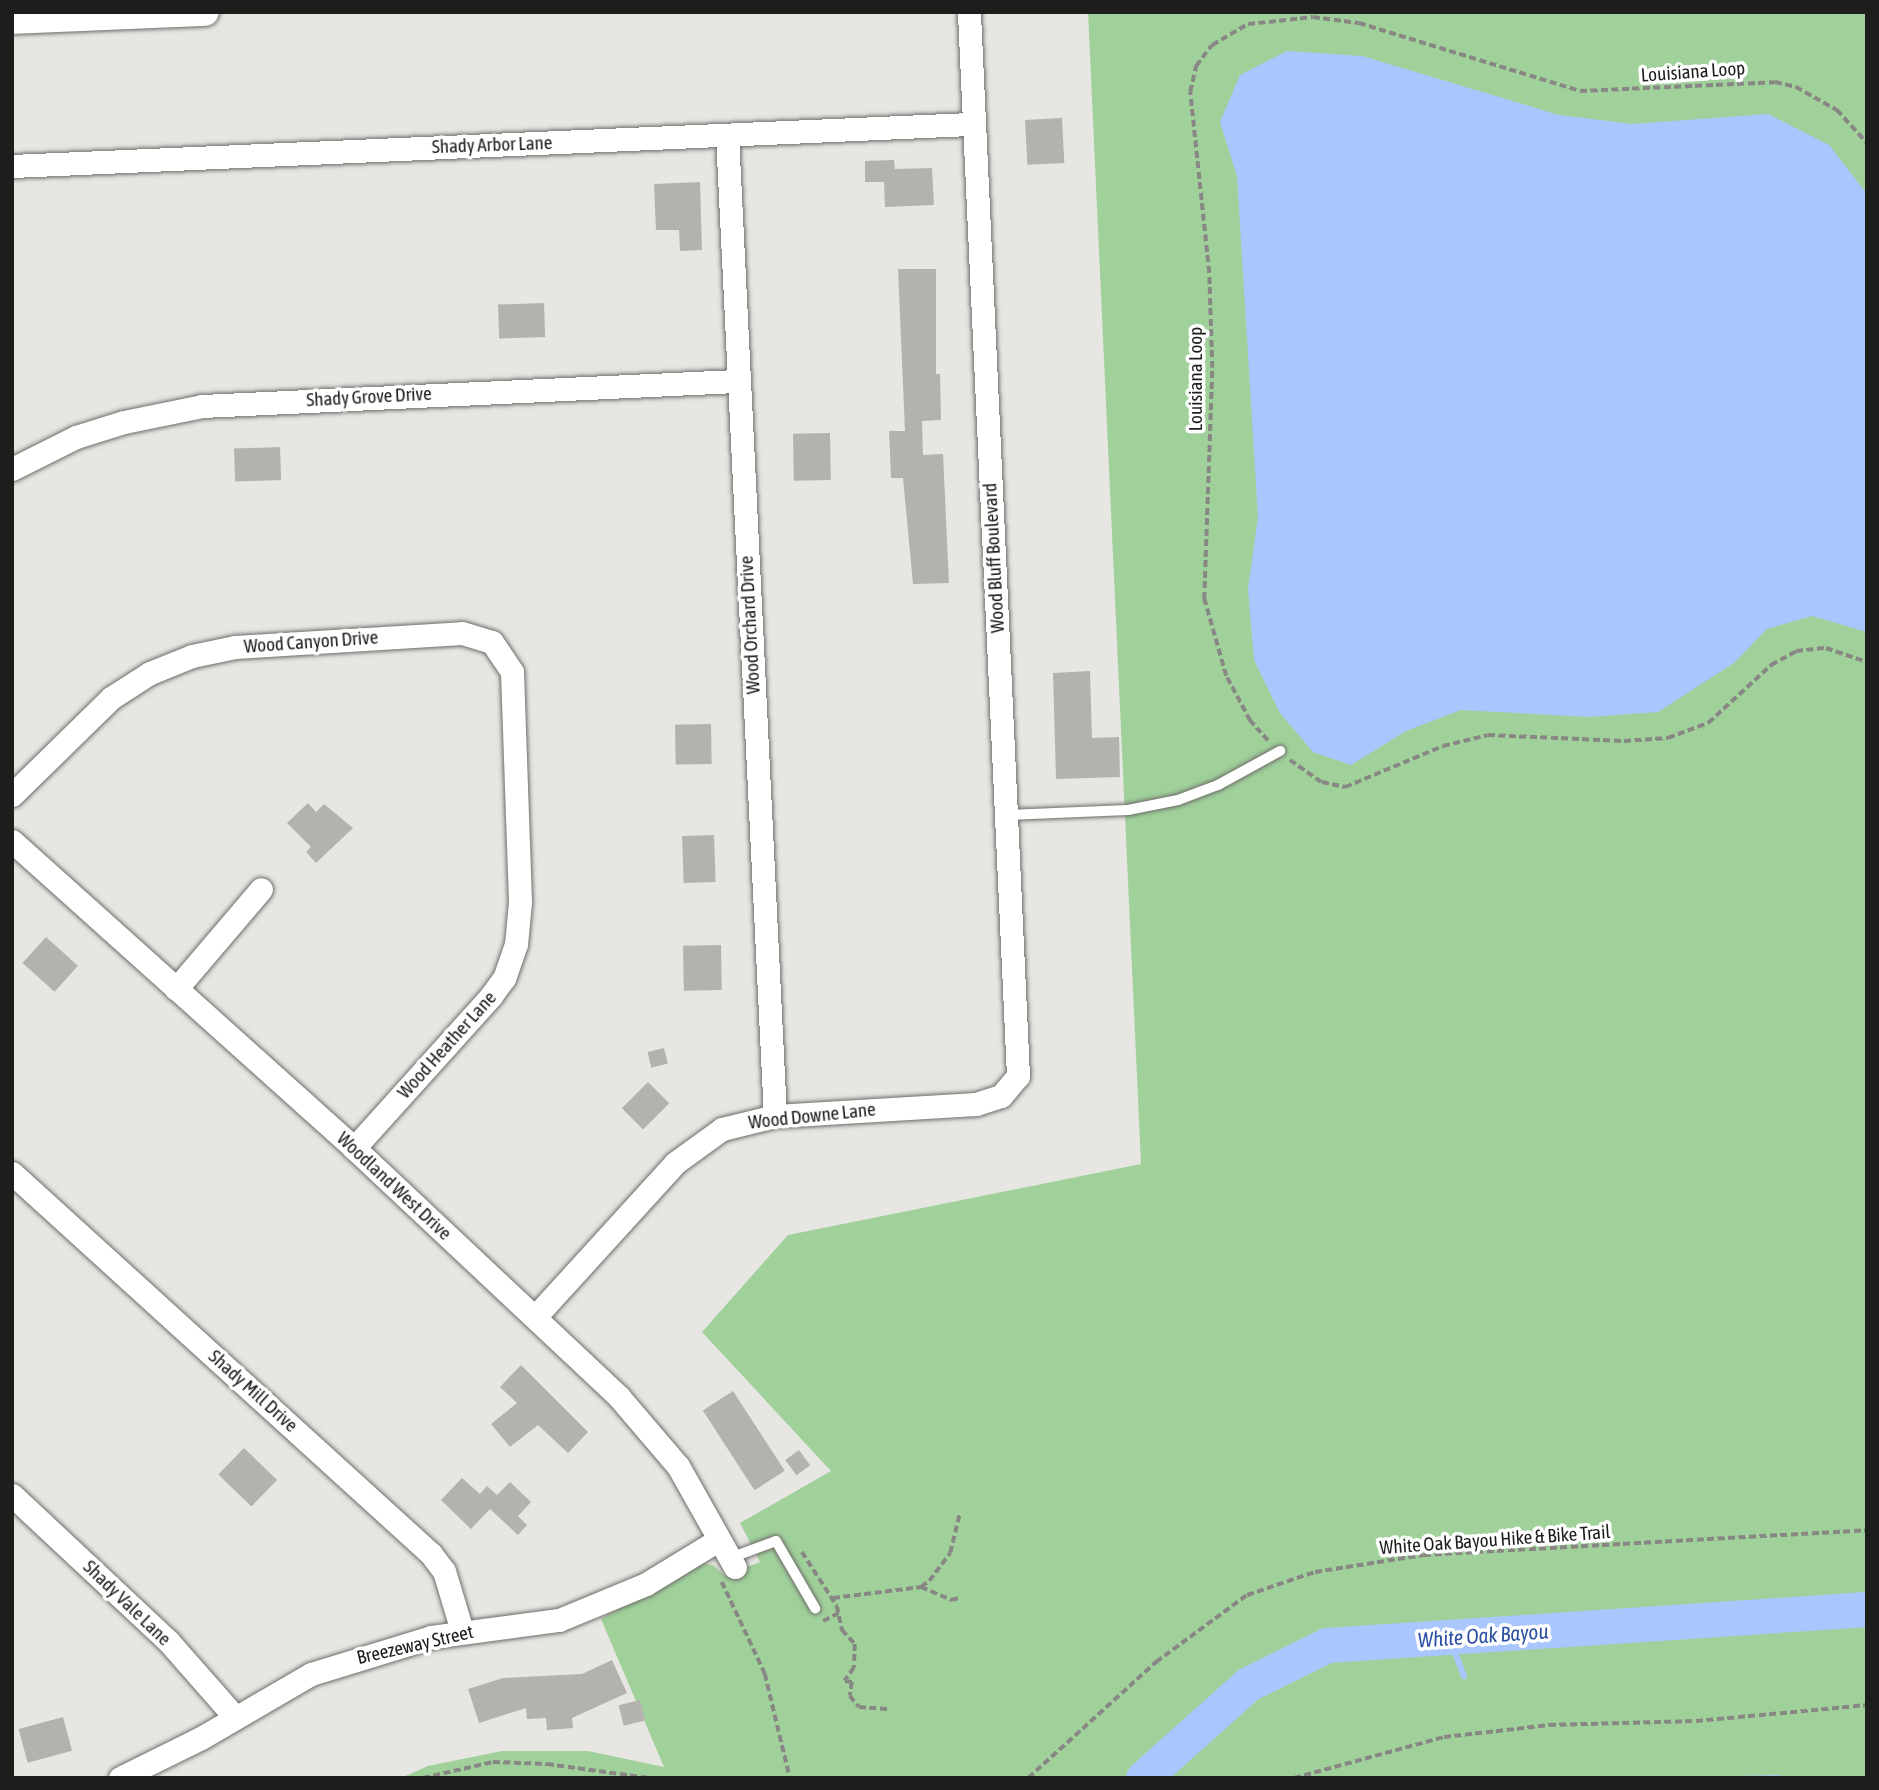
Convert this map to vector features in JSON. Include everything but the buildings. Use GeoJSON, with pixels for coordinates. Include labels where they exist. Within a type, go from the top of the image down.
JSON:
{"type":"FeatureCollection","features":[{"type":"Feature","properties":{"kind":"street"},"geometry":{"type":"LineString","coordinates":[[12,20],[205,12]]}},
{"type":"Feature","properties":{"kind":"street","name":"Wood Bluff Boulevard"},"geometry":{"type":"LineString","coordinates":[[969,12],[972,124],[1019,1054],[1018,1076],[1001,1096]]}},
{"type":"Feature","properties":{"kind":"street","name":"Shady Arbor Lane"},"geometry":{"type":"LineString","coordinates":[[12,166],[972,124]]}},
{"type":"Feature","properties":{"kind":"street","name":"Wood Orchard Drive"},"geometry":{"type":"LineString","coordinates":[[727,135],[775,1115]]}},
{"type":"Feature","properties":{"kind":"street","name":"Shady Grove Drive"},"geometry":{"type":"LineString","coordinates":[[12,469],[76,437],[136,419],[202,407],[737,381]]}},
{"type":"Feature","properties":{"kind":"street","name":"Wood Canyon Drive"},"geometry":{"type":"LineString","coordinates":[[12,795],[103,705],[171,663],[235,647],[462,633],[492,642],[512,671],[515,804]]}},
{"type":"Feature","properties":{"kind":"street","name":"Wood Heather Lane"},"geometry":{"type":"LineString","coordinates":[[354,1148],[504,978],[519,925],[515,804]]}},
{"type":"Feature","properties":{"kind":"street","name":"Woodland West Drive"},"geometry":{"type":"LineString","coordinates":[[12,841],[354,1148],[535,1317],[651,1433],[678,1466],[728,1555]]}},
{"type":"Feature","properties":{"kind":"street"},"geometry":{"type":"LineString","coordinates":[[176,989],[261,889]]}},
{"type":"Feature","properties":{"kind":"street","name":"Wood Downe Lane"},"geometry":{"type":"LineString","coordinates":[[535,1317],[689,1150],[722,1129],[775,1115],[976,1104],[1001,1096]]}},
{"type":"Feature","properties":{"kind":"street","name":"Shady Mill Drive"},"geometry":{"type":"LineString","coordinates":[[12,1173],[431,1554],[444,1572],[462,1631]]}},
{"type":"Feature","properties":{"kind":"street","name":"Shady Vale Lane"},"geometry":{"type":"LineString","coordinates":[[12,1495],[169,1642],[235,1717]]}},
{"type":"Feature","properties":{"kind":"street","name":"Breezeway Street"},"geometry":{"type":"LineString","coordinates":[[120,1778],[311,1674],[390,1648],[462,1631],[559,1620],[646,1584],[728,1555]]}},
{"type":"Feature","properties":{"kind":"lane"},"geometry":{"type":"LineString","coordinates":[[1007,815],[1128,810],[1178,800],[1218,785],[1280,751]]}},
{"type":"Feature","properties":{"kind":"lane"},"geometry":{"type":"LineString","coordinates":[[728,1555],[776,1541],[815,1608]]}},
{"type":"Feature","properties":{"kind":"path","name":"Louisiana Loop"},"geometry":{"type":"LineString","coordinates":[[1867,143],[1837,110],[1796,87],[1775,82],[1580,91],[1359,23],[1313,17],[1248,24],[1212,45],[1196,66],[1191,92],[1208,259],[1211,341],[1204,599],[1216,650],[1235,696],[1250,721],[1280,751],[1322,782],[1345,787],[1443,746],[1488,735],[1625,741],[1668,738],[1708,723],[1770,665],[1796,651],[1826,648],[1867,662]]}},
{"type":"Feature","properties":{"kind":"path"},"geometry":{"type":"LineString","coordinates":[[920,1587],[946,1562],[960,1512]]}},
{"type":"Feature","properties":{"kind":"path","name":"White Oak Bayou Hike & Bike Trail"},"geometry":{"type":"LineString","coordinates":[[1028,1778],[1156,1662],[1247,1595],[1315,1572],[1424,1555],[1867,1531]]}},
{"type":"Feature","properties":{"kind":"path"},"geometry":{"type":"LineString","coordinates":[[798,1546],[832,1598],[839,1613],[842,1630],[856,1648],[854,1668],[845,1681],[852,1682],[850,1696],[859,1707],[887,1709]]}},
{"type":"Feature","properties":{"kind":"path"},"geometry":{"type":"LineString","coordinates":[[728,1555],[718,1574],[765,1674],[790,1778]]}},
{"type":"Feature","properties":{"kind":"path"},"geometry":{"type":"LineString","coordinates":[[839,1613],[825,1621],[815,1608],[832,1598],[920,1587],[952,1600],[958,1598]]}},
{"type":"Feature","properties":{"kind":"path"},"geometry":{"type":"LineString","coordinates":[[1294,1778],[1444,1737],[1549,1725],[1696,1721],[1867,1704]]}},
{"type":"Feature","properties":{"kind":"path"},"geometry":{"type":"LineString","coordinates":[[423,1778],[493,1762],[547,1764],[649,1778]]}},
{"type":"Feature","properties":{"kind":"green space"},"geometry":{"type":"Polygon","coordinates":[[[1088,12],[1867,12],[1867,1778],[401,1778],[428,1766],[502,1751],[588,1751],[664,1767],[601,1619],[699,1563],[713,1565],[725,1576],[760,1562],[740,1523],[831,1471],[702,1332],[788,1235],[1141,1164],[1088,12]]]}},
{"type":"Feature","properties":{"kind":"water"},"geometry":{"type":"Polygon","coordinates":[[[1287,51],[1362,56],[1559,115],[1632,124],[1768,114],[1829,145],[1867,194],[1867,632],[1812,616],[1767,629],[1734,663],[1658,712],[1589,717],[1461,710],[1406,731],[1351,765],[1313,752],[1280,713],[1254,660],[1248,589],[1258,517],[1237,176],[1220,122],[1240,75],[1287,51]]]}},
{"type":"Feature","properties":{"kind":"water"},"geometry":{"type":"Polygon","coordinates":[[[1777,1775],[1792,1778],[1669,1778],[1777,1775]]]}},
{"type":"Feature","properties":{"kind":"waterway","name":"White Oak Bayou"},"geometry":{"type":"LineString","coordinates":[[1143,1778],[1248,1684],[1327,1645],[1867,1609]]}},
{"type":"Feature","properties":{"kind":"waterway"},"geometry":{"type":"LineString","coordinates":[[1449,1637],[1464,1676]]}}]}
